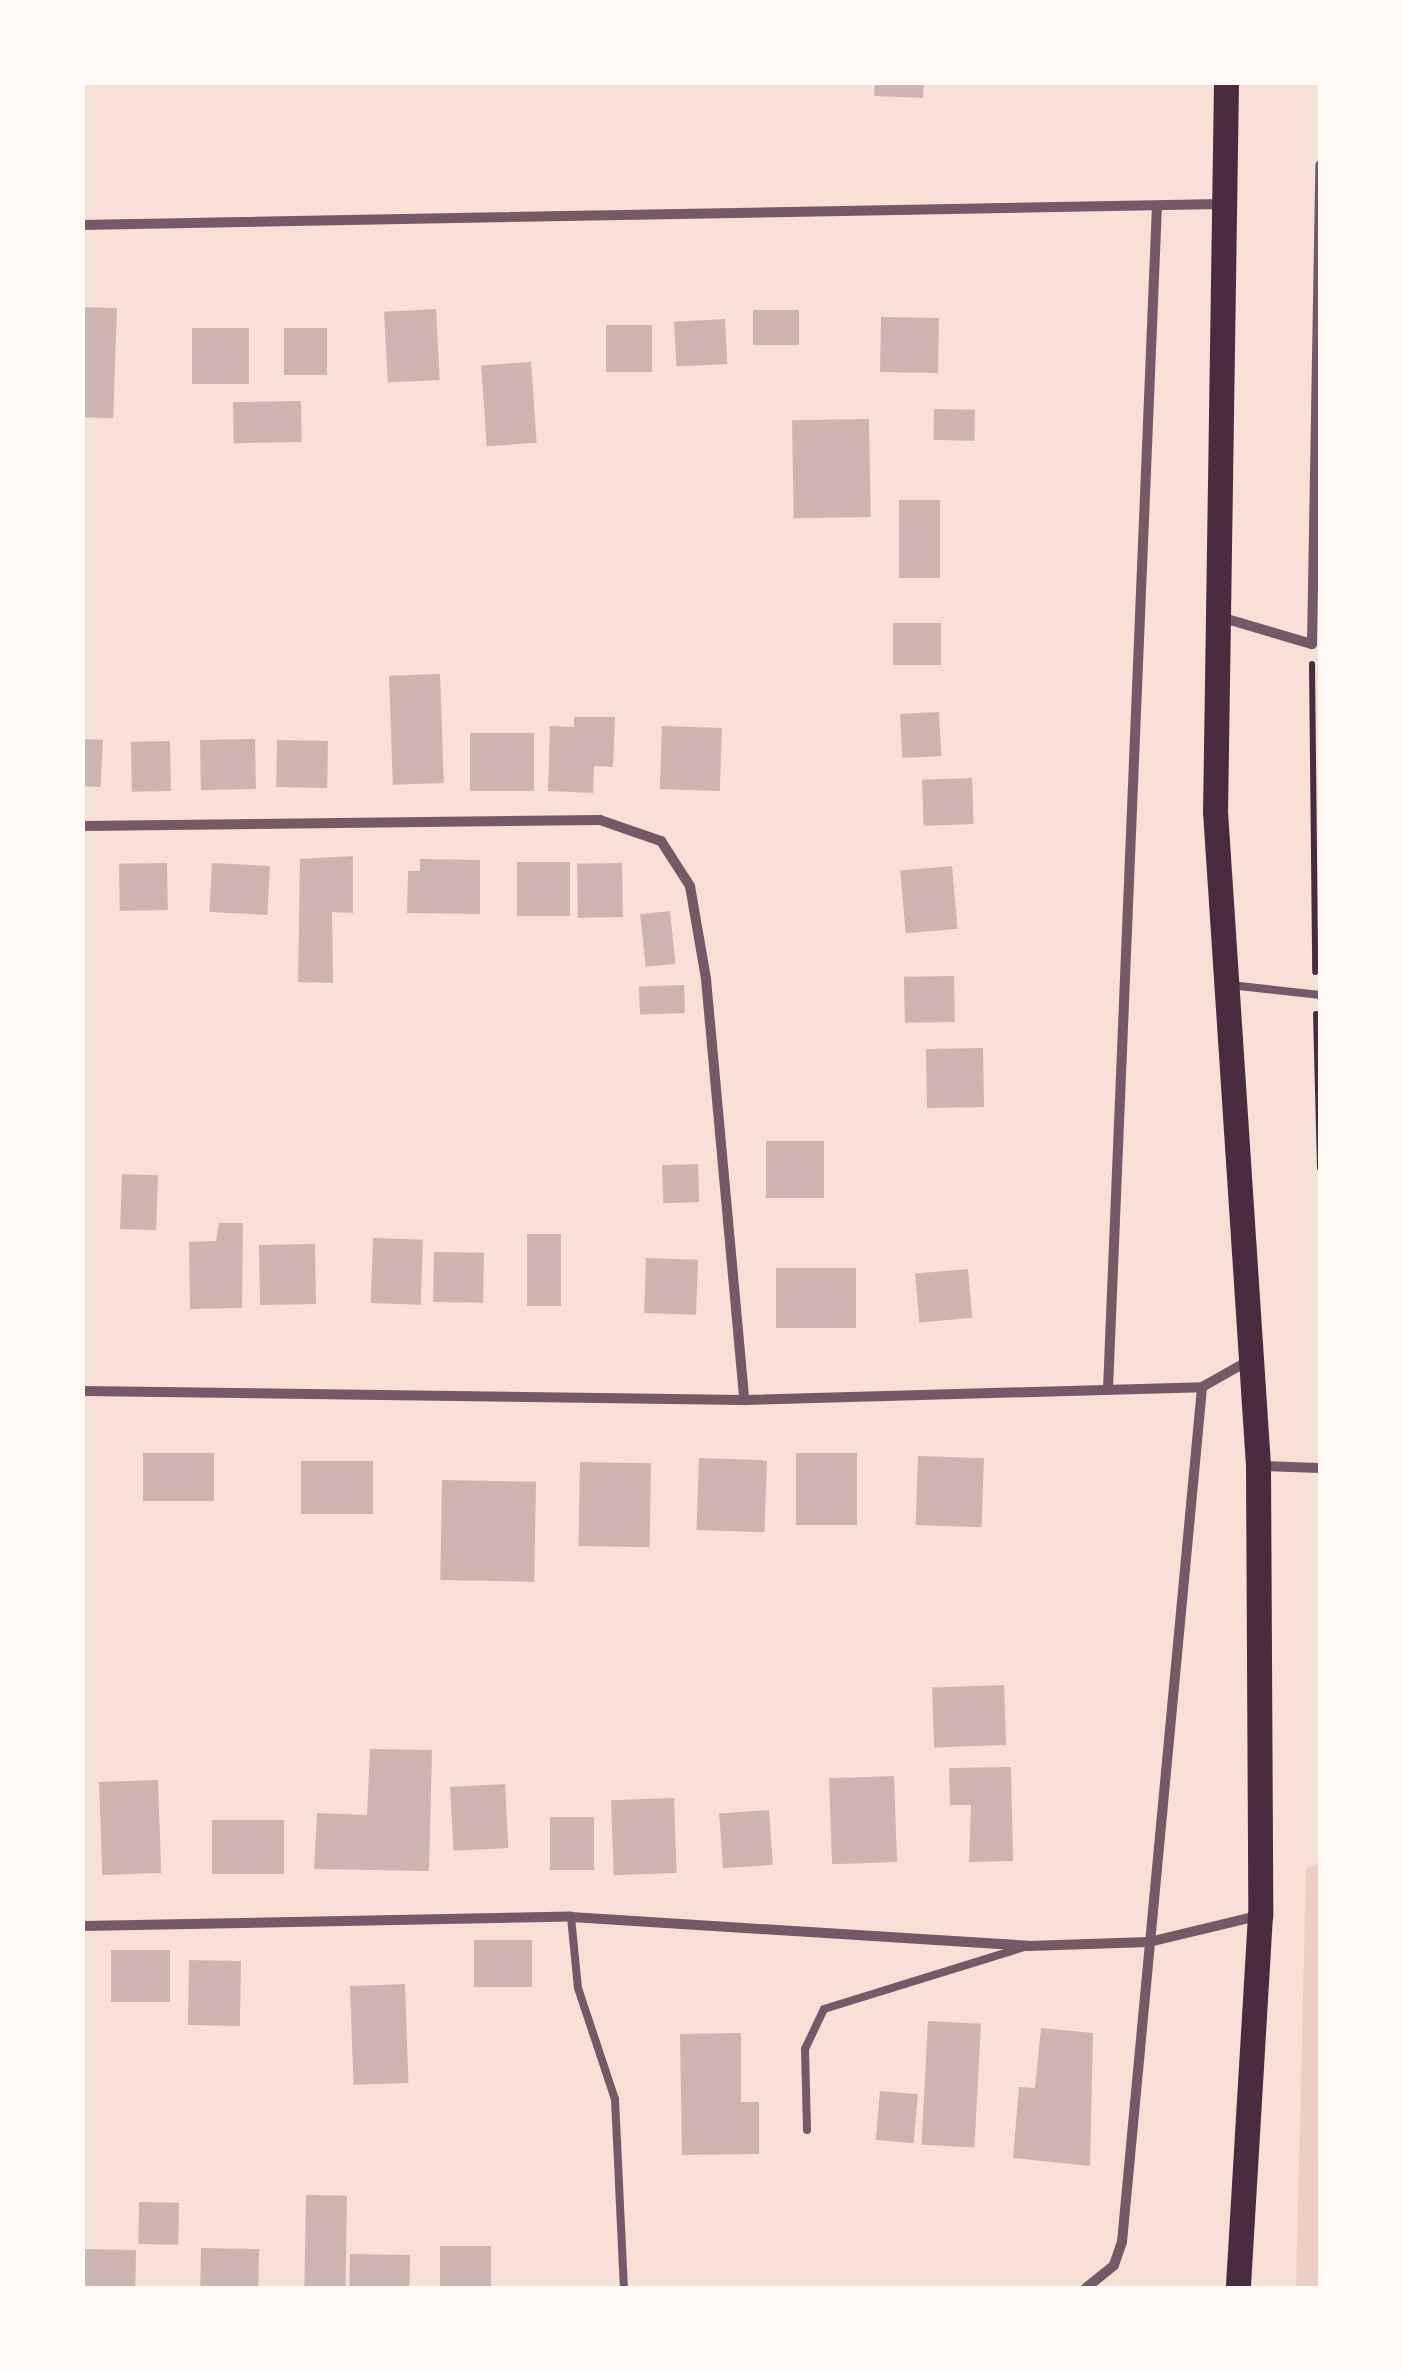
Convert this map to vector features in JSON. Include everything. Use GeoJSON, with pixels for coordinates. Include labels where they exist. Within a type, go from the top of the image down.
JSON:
{"type":"FeatureCollection","features":[{"type":"Feature","properties":{"kind":"main road"},"geometry":{"type":"LineString","coordinates":[[1226,82],[1214,616],[1226,984],[1258,1466],[1260,1915],[1238,2288]]}},
{"type":"Feature","properties":{"kind":"street"},"geometry":{"type":"LineString","coordinates":[[1214,616],[1316,644],[1320,166]]}},
{"type":"Feature","properties":{"kind":"street"},"geometry":{"type":"LineString","coordinates":[[82,225],[1224,204]]}},
{"type":"Feature","properties":{"kind":"street"},"geometry":{"type":"LineString","coordinates":[[1108,1389],[1157,206]]}},
{"type":"Feature","properties":{"kind":"street"},"geometry":{"type":"LineString","coordinates":[[82,826],[600,820],[661,841],[690,886],[706,978],[744,1400]]}},
{"type":"Feature","properties":{"kind":"street"},"geometry":{"type":"LineString","coordinates":[[82,1391],[744,1400],[1202,1387],[1250,1360]]}},
{"type":"Feature","properties":{"kind":"street"},"geometry":{"type":"LineString","coordinates":[[1086,2288],[1114,2265],[1122,2242],[1202,1387]]}},
{"type":"Feature","properties":{"kind":"street"},"geometry":{"type":"LineString","coordinates":[[1258,1466],[1320,1468]]}},
{"type":"Feature","properties":{"kind":"street"},"geometry":{"type":"LineString","coordinates":[[82,1926],[571,1917],[1028,1946],[1149,1942],[1260,1915]]}},
{"type":"Feature","properties":{"kind":"lane"},"geometry":{"type":"LineString","coordinates":[[1226,984],[1318,995]]}},
{"type":"Feature","properties":{"kind":"lane"},"geometry":{"type":"LineString","coordinates":[[571,1917],[578,1988],[616,2099],[624,2288]]}},
{"type":"Feature","properties":{"kind":"lane"},"geometry":{"type":"LineString","coordinates":[[807,2130],[805,2049],[824,2009],[1028,1946]]}},
{"type":"Feature","properties":{"kind":"path"},"geometry":{"type":"LineString","coordinates":[[1316,644],[1320,1168]]}},
{"type":"Feature","properties":{"kind":"shaded area"},"geometry":{"type":"Polygon","coordinates":[[[1320,1863],[1320,2288],[1296,2288],[1306,1869],[1320,1863]]]}},
{"type":"Feature","properties":{"kind":"building"},"geometry":{"type":"Polygon","coordinates":[[[875,82],[924,82],[923,98],[874,96],[875,82]]]}},
{"type":"Feature","properties":{"kind":"building"},"geometry":{"type":"Polygon","coordinates":[[[82,307],[117,308],[113,418],[82,417],[82,307]]]}},
{"type":"Feature","properties":{"kind":"building"},"geometry":{"type":"Polygon","coordinates":[[[436,309],[440,380],[388,383],[384,312],[436,309]]]}},
{"type":"Feature","properties":{"kind":"building"},"geometry":{"type":"Polygon","coordinates":[[[753,310],[799,310],[799,345],[753,345],[753,310]]]}},
{"type":"Feature","properties":{"kind":"building"},"geometry":{"type":"Polygon","coordinates":[[[881,317],[939,318],[938,373],[880,372],[881,317]]]}},
{"type":"Feature","properties":{"kind":"building"},"geometry":{"type":"Polygon","coordinates":[[[725,319],[727,364],[676,367],[674,322],[725,319]]]}},
{"type":"Feature","properties":{"kind":"building"},"geometry":{"type":"Polygon","coordinates":[[[606,325],[652,325],[652,372],[606,372],[606,325]]]}},
{"type":"Feature","properties":{"kind":"building"},"geometry":{"type":"Polygon","coordinates":[[[192,328],[249,328],[249,384],[192,384],[192,328]]]}},
{"type":"Feature","properties":{"kind":"building"},"geometry":{"type":"Polygon","coordinates":[[[284,328],[327,328],[327,375],[284,375],[284,328]]]}},
{"type":"Feature","properties":{"kind":"building"},"geometry":{"type":"Polygon","coordinates":[[[531,362],[537,443],[487,446],[481,365],[531,362]]]}},
{"type":"Feature","properties":{"kind":"building"},"geometry":{"type":"Polygon","coordinates":[[[301,401],[302,442],[234,443],[233,402],[301,401]]]}},
{"type":"Feature","properties":{"kind":"building"},"geometry":{"type":"Polygon","coordinates":[[[934,409],[975,410],[974,441],[933,440],[934,409]]]}},
{"type":"Feature","properties":{"kind":"building"},"geometry":{"type":"Polygon","coordinates":[[[869,419],[871,517],[794,518],[792,420],[869,419]]]}},
{"type":"Feature","properties":{"kind":"building"},"geometry":{"type":"Polygon","coordinates":[[[899,500],[940,500],[940,578],[899,578],[899,500]]]}},
{"type":"Feature","properties":{"kind":"building"},"geometry":{"type":"Polygon","coordinates":[[[893,623],[941,623],[941,665],[893,665],[893,623]]]}},
{"type":"Feature","properties":{"kind":"building"},"geometry":{"type":"Polygon","coordinates":[[[440,674],[444,783],[393,785],[389,676],[440,674]]]}},
{"type":"Feature","properties":{"kind":"building"},"geometry":{"type":"Polygon","coordinates":[[[939,712],[941,756],[902,758],[900,714],[939,712]]]}},
{"type":"Feature","properties":{"kind":"building"},"geometry":{"type":"Polygon","coordinates":[[[574,717],[615,717],[613,767],[594,766],[593,793],[548,791],[550,726],[574,727],[574,717]]]}},
{"type":"Feature","properties":{"kind":"building"},"geometry":{"type":"Polygon","coordinates":[[[662,726],[722,728],[720,791],[660,789],[662,726]]]}},
{"type":"Feature","properties":{"kind":"building"},"geometry":{"type":"Polygon","coordinates":[[[470,733],[534,733],[534,791],[470,791],[470,733]]]}},
{"type":"Feature","properties":{"kind":"building"},"geometry":{"type":"Polygon","coordinates":[[[82,739],[103,740],[101,787],[82,786],[82,739]]]}},
{"type":"Feature","properties":{"kind":"building"},"geometry":{"type":"Polygon","coordinates":[[[255,739],[256,789],[201,790],[200,740],[255,739]]]}},
{"type":"Feature","properties":{"kind":"building"},"geometry":{"type":"Polygon","coordinates":[[[277,740],[328,741],[327,788],[276,787],[277,740]]]}},
{"type":"Feature","properties":{"kind":"building"},"geometry":{"type":"Polygon","coordinates":[[[170,741],[171,791],[132,792],[131,742],[170,741]]]}},
{"type":"Feature","properties":{"kind":"building"},"geometry":{"type":"Polygon","coordinates":[[[972,778],[974,824],[924,826],[922,780],[972,778]]]}},
{"type":"Feature","properties":{"kind":"building"},"geometry":{"type":"Polygon","coordinates":[[[353,856],[353,913],[332,912],[333,983],[298,982],[300,859],[353,856]]]}},
{"type":"Feature","properties":{"kind":"building"},"geometry":{"type":"Polygon","coordinates":[[[420,859],[480,860],[480,914],[407,913],[408,871],[420,871],[420,859]]]}},
{"type":"Feature","properties":{"kind":"building"},"geometry":{"type":"Polygon","coordinates":[[[517,862],[570,862],[570,916],[517,916],[517,862]]]}},
{"type":"Feature","properties":{"kind":"building"},"geometry":{"type":"Polygon","coordinates":[[[167,863],[168,910],[120,911],[119,864],[167,863]]]}},
{"type":"Feature","properties":{"kind":"building"},"geometry":{"type":"Polygon","coordinates":[[[212,863],[270,866],[267,915],[209,912],[212,863]]]}},
{"type":"Feature","properties":{"kind":"building"},"geometry":{"type":"Polygon","coordinates":[[[622,863],[623,917],[578,918],[577,864],[622,863]]]}},
{"type":"Feature","properties":{"kind":"building"},"geometry":{"type":"Polygon","coordinates":[[[952,866],[957,929],[906,933],[900,871],[952,866]]]}},
{"type":"Feature","properties":{"kind":"building"},"geometry":{"type":"Polygon","coordinates":[[[670,911],[676,964],[646,967],[640,914],[670,911]]]}},
{"type":"Feature","properties":{"kind":"building"},"geometry":{"type":"Polygon","coordinates":[[[954,976],[955,1022],[905,1023],[904,977],[954,976]]]}},
{"type":"Feature","properties":{"kind":"building"},"geometry":{"type":"Polygon","coordinates":[[[684,985],[685,1013],[640,1015],[639,987],[684,985]]]}},
{"type":"Feature","properties":{"kind":"building"},"geometry":{"type":"Polygon","coordinates":[[[983,1048],[984,1107],[927,1108],[926,1049],[983,1048]]]}},
{"type":"Feature","properties":{"kind":"building"},"geometry":{"type":"Polygon","coordinates":[[[766,1141],[824,1141],[824,1198],[766,1198],[766,1141]]]}},
{"type":"Feature","properties":{"kind":"building"},"geometry":{"type":"Polygon","coordinates":[[[698,1164],[699,1202],[663,1203],[662,1165],[698,1164]]]}},
{"type":"Feature","properties":{"kind":"building"},"geometry":{"type":"Polygon","coordinates":[[[122,1174],[158,1175],[156,1230],[120,1229],[122,1174]]]}},
{"type":"Feature","properties":{"kind":"building"},"geometry":{"type":"Polygon","coordinates":[[[219,1223],[243,1223],[242,1308],[190,1309],[189,1242],[216,1241],[219,1223]]]}},
{"type":"Feature","properties":{"kind":"building"},"geometry":{"type":"Polygon","coordinates":[[[527,1234],[561,1234],[561,1306],[527,1306],[527,1234]]]}},
{"type":"Feature","properties":{"kind":"building"},"geometry":{"type":"Polygon","coordinates":[[[373,1238],[423,1240],[421,1305],[371,1303],[373,1238]]]}},
{"type":"Feature","properties":{"kind":"building"},"geometry":{"type":"Polygon","coordinates":[[[315,1244],[316,1304],[260,1305],[259,1245],[315,1244]]]}},
{"type":"Feature","properties":{"kind":"building"},"geometry":{"type":"Polygon","coordinates":[[[434,1252],[484,1253],[483,1303],[433,1302],[434,1252]]]}},
{"type":"Feature","properties":{"kind":"building"},"geometry":{"type":"Polygon","coordinates":[[[646,1258],[698,1260],[696,1315],[644,1313],[646,1258]]]}},
{"type":"Feature","properties":{"kind":"building"},"geometry":{"type":"Polygon","coordinates":[[[776,1268],[856,1268],[856,1328],[776,1328],[776,1268]]]}},
{"type":"Feature","properties":{"kind":"building"},"geometry":{"type":"Polygon","coordinates":[[[968,1269],[972,1318],[919,1322],[915,1274],[968,1269]]]}},
{"type":"Feature","properties":{"kind":"building"},"geometry":{"type":"Polygon","coordinates":[[[143,1453],[214,1453],[214,1501],[143,1501],[143,1453]]]}},
{"type":"Feature","properties":{"kind":"building"},"geometry":{"type":"Polygon","coordinates":[[[796,1453],[857,1453],[857,1525],[796,1525],[796,1453]]]}},
{"type":"Feature","properties":{"kind":"building"},"geometry":{"type":"Polygon","coordinates":[[[918,1456],[984,1458],[982,1527],[916,1525],[918,1456]]]}},
{"type":"Feature","properties":{"kind":"building"},"geometry":{"type":"Polygon","coordinates":[[[699,1458],[767,1460],[764,1532],[696,1530],[699,1458]]]}},
{"type":"Feature","properties":{"kind":"building"},"geometry":{"type":"Polygon","coordinates":[[[301,1461],[373,1461],[373,1514],[301,1514],[301,1461]]]}},
{"type":"Feature","properties":{"kind":"building"},"geometry":{"type":"Polygon","coordinates":[[[580,1462],[651,1463],[650,1547],[579,1546],[580,1462]]]}},
{"type":"Feature","properties":{"kind":"building"},"geometry":{"type":"Polygon","coordinates":[[[442,1480],[536,1482],[534,1582],[440,1580],[442,1480]]]}},
{"type":"Feature","properties":{"kind":"building"},"geometry":{"type":"Polygon","coordinates":[[[1004,1685],[1006,1745],[934,1747],[932,1688],[1004,1685]]]}},
{"type":"Feature","properties":{"kind":"building"},"geometry":{"type":"Polygon","coordinates":[[[370,1749],[432,1750],[429,1871],[314,1869],[317,1813],[367,1815],[370,1749]]]}},
{"type":"Feature","properties":{"kind":"building"},"geometry":{"type":"Polygon","coordinates":[[[1011,1767],[1013,1861],[969,1862],[971,1805],[950,1805],[949,1768],[1011,1767]]]}},
{"type":"Feature","properties":{"kind":"building"},"geometry":{"type":"Polygon","coordinates":[[[894,1776],[897,1862],[832,1864],[829,1778],[894,1776]]]}},
{"type":"Feature","properties":{"kind":"building"},"geometry":{"type":"Polygon","coordinates":[[[158,1780],[161,1873],[102,1875],[99,1782],[158,1780]]]}},
{"type":"Feature","properties":{"kind":"building"},"geometry":{"type":"Polygon","coordinates":[[[505,1784],[508,1848],[453,1851],[450,1787],[505,1784]]]}},
{"type":"Feature","properties":{"kind":"building"},"geometry":{"type":"Polygon","coordinates":[[[674,1798],[677,1873],[614,1875],[611,1800],[674,1798]]]}},
{"type":"Feature","properties":{"kind":"building"},"geometry":{"type":"Polygon","coordinates":[[[769,1810],[773,1865],[723,1868],[719,1813],[769,1810]]]}},
{"type":"Feature","properties":{"kind":"building"},"geometry":{"type":"Polygon","coordinates":[[[550,1817],[594,1817],[594,1870],[550,1870],[550,1817]]]}},
{"type":"Feature","properties":{"kind":"building"},"geometry":{"type":"Polygon","coordinates":[[[212,1820],[284,1820],[284,1874],[212,1874],[212,1820]]]}},
{"type":"Feature","properties":{"kind":"building"},"geometry":{"type":"Polygon","coordinates":[[[474,1940],[532,1940],[532,1987],[474,1987],[474,1940]]]}},
{"type":"Feature","properties":{"kind":"building"},"geometry":{"type":"Polygon","coordinates":[[[111,1950],[170,1950],[170,2002],[111,2002],[111,1950]]]}},
{"type":"Feature","properties":{"kind":"building"},"geometry":{"type":"Polygon","coordinates":[[[189,1960],[241,1961],[240,2026],[188,2025],[189,1960]]]}},
{"type":"Feature","properties":{"kind":"building"},"geometry":{"type":"Polygon","coordinates":[[[405,1984],[408,2083],[353,2085],[350,1986],[405,1984]]]}},
{"type":"Feature","properties":{"kind":"building"},"geometry":{"type":"Polygon","coordinates":[[[928,2021],[981,2024],[974,2148],[922,2145],[928,2021]]]}},
{"type":"Feature","properties":{"kind":"building"},"geometry":{"type":"Polygon","coordinates":[[[1041,2028],[1093,2033],[1090,2166],[1013,2158],[1019,2087],[1035,2088],[1041,2028]]]}},
{"type":"Feature","properties":{"kind":"building"},"geometry":{"type":"Polygon","coordinates":[[[741,2033],[741,2102],[759,2102],[759,2154],[682,2155],[680,2034],[741,2033]]]}},
{"type":"Feature","properties":{"kind":"building"},"geometry":{"type":"Polygon","coordinates":[[[880,2091],[918,2094],[914,2143],[876,2140],[880,2091]]]}},
{"type":"Feature","properties":{"kind":"building"},"geometry":{"type":"Polygon","coordinates":[[[306,2195],[347,2196],[345,2288],[304,2288],[306,2195]]]}},
{"type":"Feature","properties":{"kind":"building"},"geometry":{"type":"Polygon","coordinates":[[[139,2202],[179,2203],[178,2245],[138,2244],[139,2202]]]}},
{"type":"Feature","properties":{"kind":"building"},"geometry":{"type":"Polygon","coordinates":[[[440,2246],[491,2246],[491,2288],[440,2288],[440,2246]]]}},
{"type":"Feature","properties":{"kind":"building"},"geometry":{"type":"Polygon","coordinates":[[[201,2248],[259,2249],[258,2288],[200,2288],[201,2248]]]}},
{"type":"Feature","properties":{"kind":"building"},"geometry":{"type":"Polygon","coordinates":[[[82,2249],[136,2250],[135,2288],[82,2288],[82,2249]]]}},
{"type":"Feature","properties":{"kind":"building"},"geometry":{"type":"Polygon","coordinates":[[[350,2254],[410,2255],[409,2288],[349,2288],[350,2254]]]}}]}
